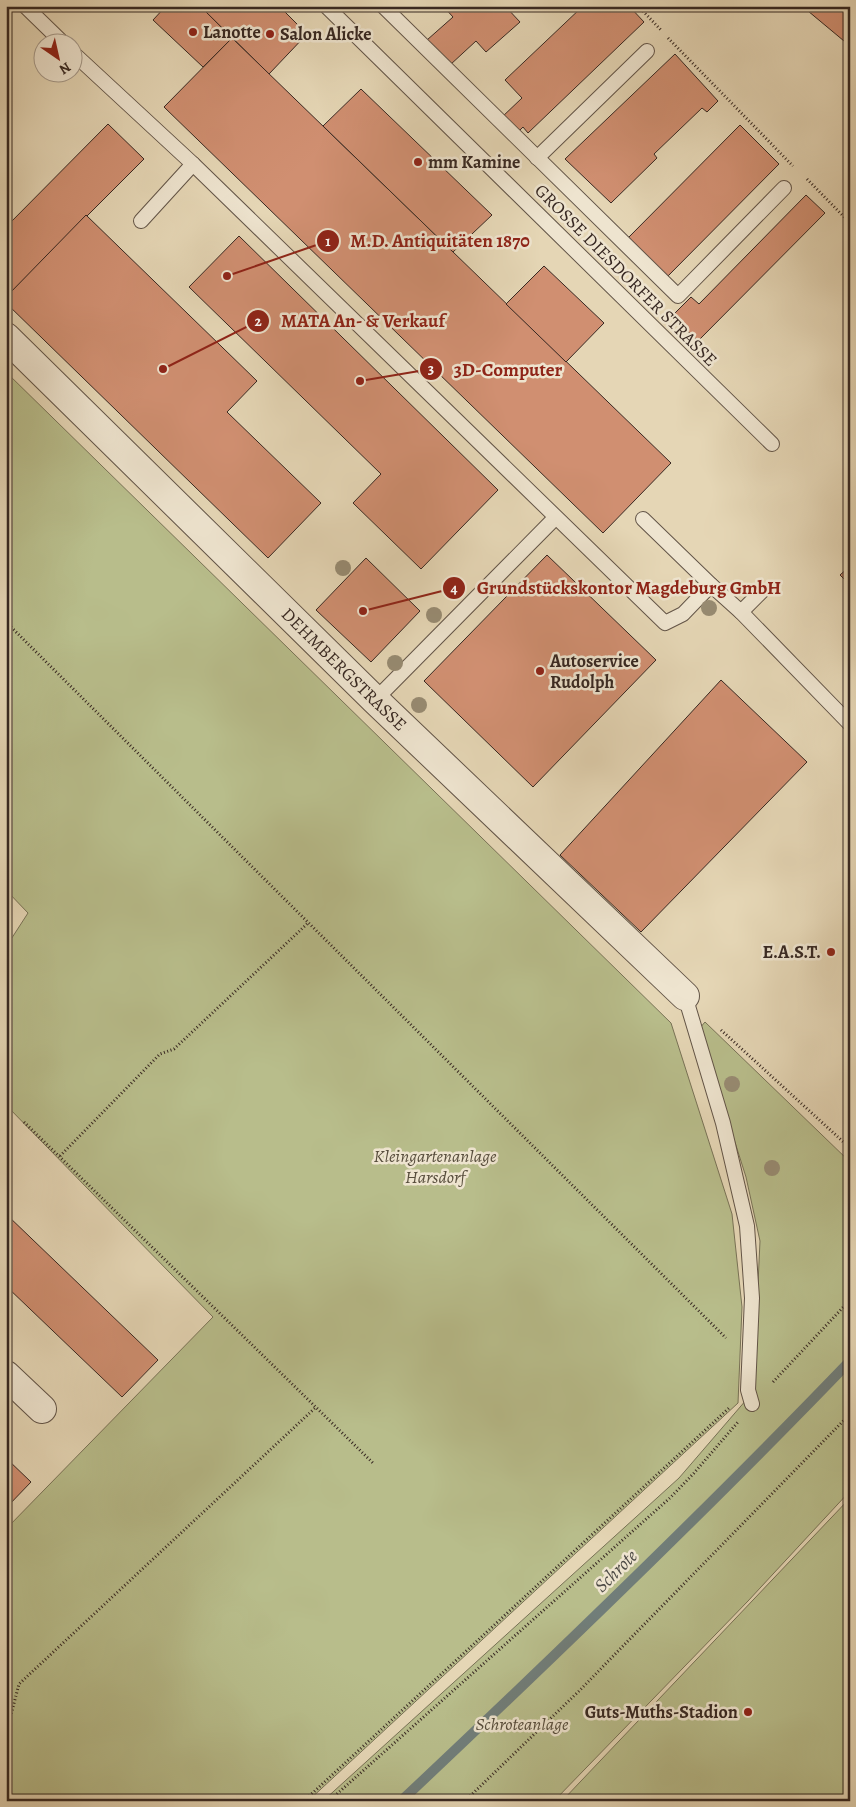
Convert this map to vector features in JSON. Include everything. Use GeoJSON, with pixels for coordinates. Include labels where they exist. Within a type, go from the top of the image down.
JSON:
{"type":"FeatureCollection","features":[{"type":"Feature","properties":{"kind":"street","name":"DEHMBERGSTRASSE"},"geometry":{"type":"LineString","coordinates":[[6,337],[375,700],[685,996]]}},
{"type":"Feature","properties":{"kind":"street"},"geometry":{"type":"LineString","coordinates":[[6,1375],[42,1409]]}},
{"type":"Feature","properties":{"kind":"lane"},"geometry":{"type":"LineString","coordinates":[[25,6],[52,32]]}},
{"type":"Feature","properties":{"kind":"lane","name":"GROSSE DIESDORFER STRASSE"},"geometry":{"type":"LineString","coordinates":[[326,6],[772,444]]}},
{"type":"Feature","properties":{"kind":"lane"},"geometry":{"type":"LineString","coordinates":[[383,6],[678,296],[784,188]]}},
{"type":"Feature","properties":{"kind":"lane"},"geometry":{"type":"LineString","coordinates":[[537,158],[647,50]]}},
{"type":"Feature","properties":{"kind":"lane"},"geometry":{"type":"LineString","coordinates":[[82,61],[193,164],[665,623],[682,614],[711,585]]}},
{"type":"Feature","properties":{"kind":"lane"},"geometry":{"type":"LineString","coordinates":[[141,222],[193,164]]}},
{"type":"Feature","properties":{"kind":"lane"},"geometry":{"type":"LineString","coordinates":[[375,700],[555,518]]}},
{"type":"Feature","properties":{"kind":"lane"},"geometry":{"type":"LineString","coordinates":[[643,519],[741,612],[850,724]]}},
{"type":"Feature","properties":{"kind":"lane"},"geometry":{"type":"LineString","coordinates":[[741,612],[762,591]]}},
{"type":"Feature","properties":{"kind":"lane"},"geometry":{"type":"LineString","coordinates":[[685,996],[723,1123],[747,1226],[752,1298],[748,1390],[752,1404]]}},
{"type":"Feature","properties":{"kind":"path"},"geometry":{"type":"LineString","coordinates":[[638,6],[795,167]]}},
{"type":"Feature","properties":{"kind":"path"},"geometry":{"type":"LineString","coordinates":[[802,174],[850,224]]}},
{"type":"Feature","properties":{"kind":"path"},"geometry":{"type":"LineString","coordinates":[[6,622],[731,1344]]}},
{"type":"Feature","properties":{"kind":"path"},"geometry":{"type":"LineString","coordinates":[[60,1156],[160,1054],[174,1049],[308,923]]}},
{"type":"Feature","properties":{"kind":"path"},"geometry":{"type":"LineString","coordinates":[[721,1029],[850,1148]]}},
{"type":"Feature","properties":{"kind":"path"},"geometry":{"type":"LineString","coordinates":[[24,1122],[374,1464]]}},
{"type":"Feature","properties":{"kind":"path"},"geometry":{"type":"LineString","coordinates":[[329,1801],[671,1497],[694,1473],[752,1404],[850,1300]]}},
{"type":"Feature","properties":{"kind":"path"},"geometry":{"type":"LineString","coordinates":[[304,1801],[734,1403]]}},
{"type":"Feature","properties":{"kind":"path"},"geometry":{"type":"LineString","coordinates":[[6,1734],[19,1684],[316,1408]]}},
{"type":"Feature","properties":{"kind":"path"},"geometry":{"type":"LineString","coordinates":[[465,1801],[579,1691],[850,1414]]}},
{"type":"Feature","properties":{"kind":"green space","name":"Kleingartenanlage Harsdorf"},"geometry":{"type":"Polygon","coordinates":[[[6,372],[671,1023],[732,1214],[742,1307],[738,1403],[308,1801],[6,1801],[6,1529],[213,1317],[6,1105],[6,947],[28,913],[6,890],[6,372]]]}},
{"type":"Feature","properties":{"kind":"green space","name":"Schroteanlage"},"geometry":{"type":"Polygon","coordinates":[[[705,1022],[850,1162],[850,1491],[748,1601],[554,1801],[323,1801],[679,1478],[753,1392],[760,1241],[746,1177],[699,1029],[705,1022]]]}},
{"type":"Feature","properties":{"kind":"green space","name":"Guts-Muths-Stadion"},"geometry":{"type":"Polygon","coordinates":[[[850,1498],[850,1801],[562,1801],[850,1498]]]}},
{"type":"Feature","properties":{"kind":"building"},"geometry":{"type":"Polygon","coordinates":[[[166,6],[200,6],[232,38],[203,67],[153,20],[166,6]]]}},
{"type":"Feature","properties":{"kind":"building"},"geometry":{"type":"Polygon","coordinates":[[[200,6],[279,6],[307,34],[269,74],[200,6]]]}},
{"type":"Feature","properties":{"kind":"building"},"geometry":{"type":"Polygon","coordinates":[[[443,6],[505,6],[520,22],[486,52],[476,41],[450,65],[427,40],[453,17],[443,6]]]}},
{"type":"Feature","properties":{"kind":"building"},"geometry":{"type":"Polygon","coordinates":[[[583,6],[629,6],[644,22],[528,133],[523,127],[516,134],[501,118],[522,98],[505,80],[583,6]]]}},
{"type":"Feature","properties":{"kind":"building"},"geometry":{"type":"Polygon","coordinates":[[[802,6],[850,6],[850,46],[802,6]]]}},
{"type":"Feature","properties":{"kind":"building"},"geometry":{"type":"Polygon","coordinates":[[[232,38],[671,463],[603,533],[164,107],[232,38]]]}},
{"type":"Feature","properties":{"kind":"building"},"geometry":{"type":"Polygon","coordinates":[[[675,54],[718,101],[707,112],[702,108],[654,154],[657,158],[611,203],[565,159],[675,54]]]}},
{"type":"Feature","properties":{"kind":"building"},"geometry":{"type":"Polygon","coordinates":[[[361,89],[492,215],[453,252],[323,126],[361,89]]]}},
{"type":"Feature","properties":{"kind":"building"},"geometry":{"type":"Polygon","coordinates":[[[108,124],[144,159],[6,297],[6,227],[108,124]]]}},
{"type":"Feature","properties":{"kind":"building"},"geometry":{"type":"Polygon","coordinates":[[[740,125],[779,164],[667,277],[628,238],[740,125]]]}},
{"type":"Feature","properties":{"kind":"building"},"geometry":{"type":"Polygon","coordinates":[[[806,195],[825,213],[698,341],[672,316],[691,297],[699,304],[806,195]]]}},
{"type":"Feature","properties":{"kind":"building"},"geometry":{"type":"Polygon","coordinates":[[[86,215],[257,381],[227,412],[321,503],[268,558],[6,303],[6,297],[86,215]]]}},
{"type":"Feature","properties":{"kind":"building"},"geometry":{"type":"Polygon","coordinates":[[[239,236],[498,490],[421,569],[353,503],[381,474],[189,287],[239,236]]]}},
{"type":"Feature","properties":{"kind":"building"},"geometry":{"type":"Polygon","coordinates":[[[544,266],[604,323],[566,362],[506,304],[544,266]]]}},
{"type":"Feature","properties":{"kind":"building","name":"Autoservice Rudolph"},"geometry":{"type":"Polygon","coordinates":[[[547,555],[656,660],[533,787],[424,681],[547,555]]]}},
{"type":"Feature","properties":{"kind":"building"},"geometry":{"type":"Polygon","coordinates":[[[366,558],[420,611],[371,662],[316,610],[366,558]]]}},
{"type":"Feature","properties":{"kind":"building"},"geometry":{"type":"Polygon","coordinates":[[[850,566],[850,585],[840,575],[850,566]]]}},
{"type":"Feature","properties":{"kind":"building"},"geometry":{"type":"Polygon","coordinates":[[[721,680],[807,762],[641,932],[560,855],[721,680]]]}},
{"type":"Feature","properties":{"kind":"building"},"geometry":{"type":"Polygon","coordinates":[[[6,1214],[158,1360],[122,1397],[6,1286],[6,1214]]]}},
{"type":"Feature","properties":{"kind":"building"},"geometry":{"type":"Polygon","coordinates":[[[6,1458],[31,1482],[6,1508],[6,1458]]]}},
{"type":"Feature","properties":{"kind":"waterway","name":"Schrote"},"geometry":{"type":"LineString","coordinates":[[401,1801],[628,1584],[850,1361]]}},
{"type":"Feature","properties":{"kind":"place","name":"Lanotte"},"geometry":{"type":"Point","coordinates":[193,32]}},
{"type":"Feature","properties":{"kind":"place","name":"Salon Alicke"},"geometry":{"type":"Point","coordinates":[270,34]}},
{"type":"Feature","properties":{"kind":"place","name":"mm Kamine"},"geometry":{"type":"Point","coordinates":[418,162]}},
{"type":"Feature","properties":{"kind":"place","name":"M.D. Antiquitäten 1870"},"geometry":{"type":"Point","coordinates":[227,276]}},
{"type":"Feature","properties":{"kind":"place","name":"MATA An- & Verkauf"},"geometry":{"type":"Point","coordinates":[163,369]}},
{"type":"Feature","properties":{"kind":"place","name":"3D-Computer"},"geometry":{"type":"Point","coordinates":[360,381]}},
{"type":"Feature","properties":{"kind":"place","name":"Grundstückskontor Magdeburg GmbH"},"geometry":{"type":"Point","coordinates":[363,611]}},
{"type":"Feature","properties":{"kind":"place","name":"Autoservice Rudolph"},"geometry":{"type":"Point","coordinates":[540,671]}},
{"type":"Feature","properties":{"kind":"place","name":"E.A.S.T."},"geometry":{"type":"Point","coordinates":[831,952]}},
{"type":"Feature","properties":{"kind":"place","name":"Guts-Muths-Stadion"},"geometry":{"type":"Point","coordinates":[748,1712]}}]}
